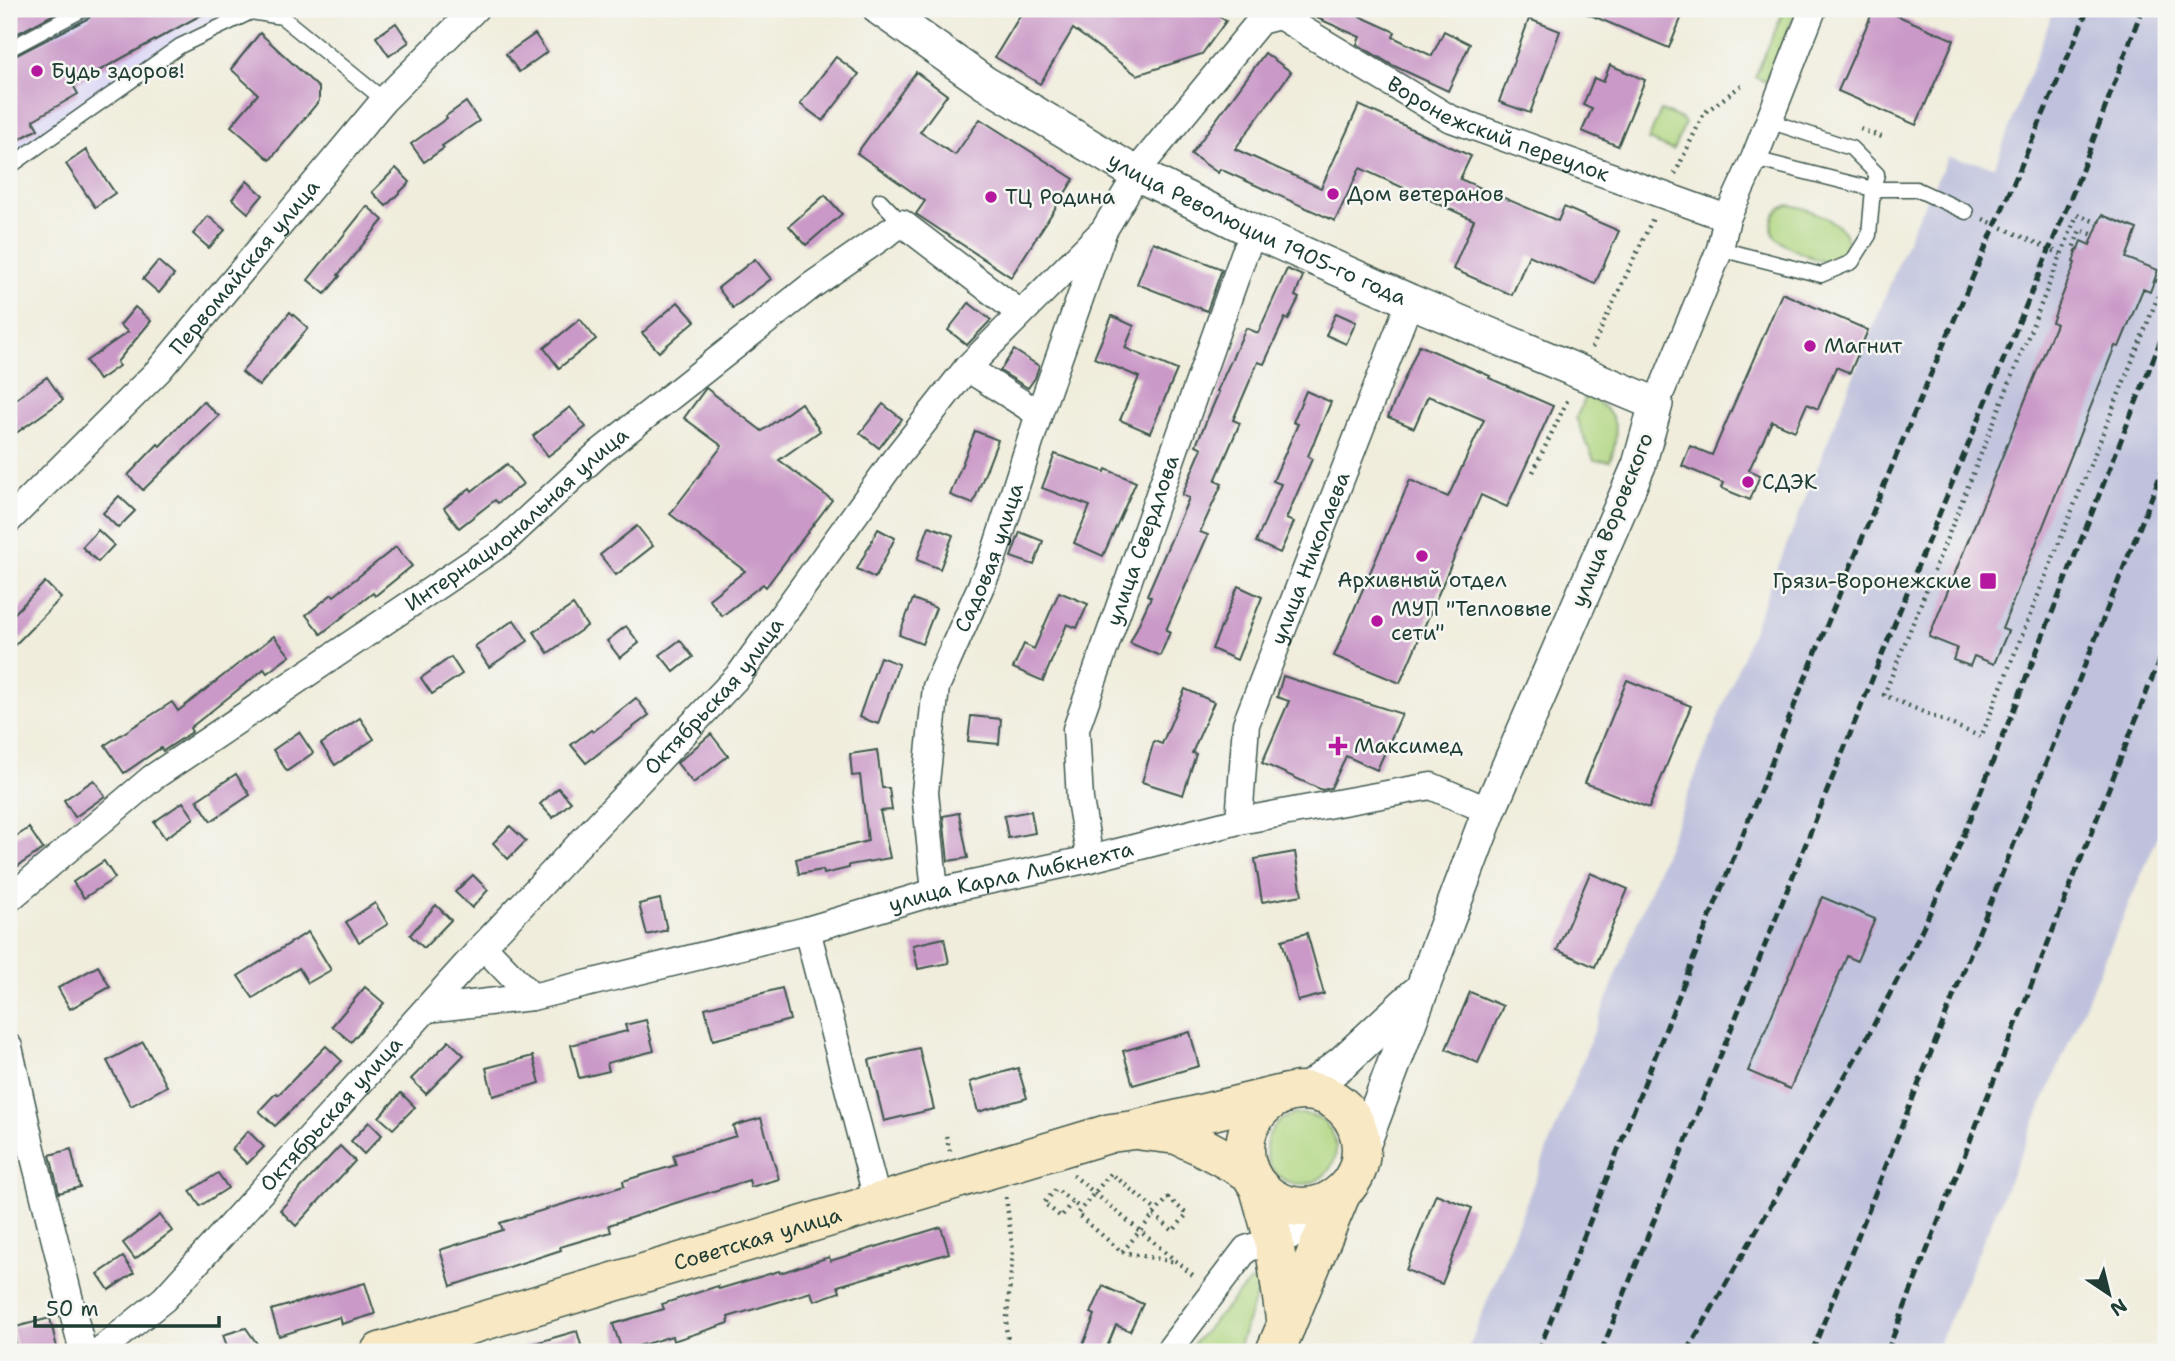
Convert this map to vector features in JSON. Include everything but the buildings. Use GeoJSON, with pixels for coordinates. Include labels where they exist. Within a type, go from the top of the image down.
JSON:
{"type":"FeatureCollection","features":[{"type":"Feature","properties":{"kind":"main road","name":"Советская улица"},"geometry":{"type":"LineString","coordinates":[[380,1352],[1111,1133],[1295,1092]]}},
{"type":"Feature","properties":{"kind":"main road"},"geometry":{"type":"LineString","coordinates":[[1295,1092],[1324,1094],[1340,1103],[1356,1124],[1362,1149],[1360,1162],[1356,1174],[1333,1210],[1281,1340],[1274,1241],[1245,1156],[1245,1140],[1249,1125],[1257,1112],[1269,1101],[1295,1092]]}},
{"type":"Feature","properties":{"kind":"main road","name":"Советская улица"},"geometry":{"type":"LineString","coordinates":[[1134,1130],[1177,1135],[1254,1180]]}},
{"type":"Feature","properties":{"kind":"main road"},"geometry":{"type":"LineString","coordinates":[[1254,1180],[1277,1201],[1298,1207],[1328,1202],[1333,1210]]}},
{"type":"Feature","properties":{"kind":"street","name":"улица Революции 1905-го года"},"geometry":{"type":"LineString","coordinates":[[880,9],[985,83],[1137,174],[1255,232],[1410,301],[1656,404]]}},
{"type":"Feature","properties":{"kind":"street","name":"улица Воровского"},"geometry":{"type":"LineString","coordinates":[[1362,1149],[1489,811],[1639,465],[1656,404],[1720,249],[1727,218],[1754,159],[1812,9]]}},
{"type":"Feature","properties":{"kind":"street","name":"Первомайская улица"},"geometry":{"type":"LineString","coordinates":[[9,520],[159,370],[384,100],[463,12]]}},
{"type":"Feature","properties":{"kind":"street","name":"Октябрьская улица"},"geometry":{"type":"LineString","coordinates":[[98,1352],[164,1299],[483,946],[740,674],[895,458],[967,368],[1104,230],[1145,161],[1260,21],[1283,12]]}},
{"type":"Feature","properties":{"kind":"street","name":"Воронежский переулок"},"geometry":{"type":"LineString","coordinates":[[1283,12],[1449,118],[1727,218]]}},
{"type":"Feature","properties":{"kind":"street"},"geometry":{"type":"LineString","coordinates":[[902,223],[1020,313]]}},
{"type":"Feature","properties":{"kind":"street","name":"Интернациональная улица"},"geometry":{"type":"LineString","coordinates":[[9,899],[152,778],[504,541],[610,445],[811,286],[902,223]]}},
{"type":"Feature","properties":{"kind":"street","name":"Садовая улица"},"geometry":{"type":"LineString","coordinates":[[935,892],[925,792],[936,687],[992,561],[1039,414],[1104,230]]}},
{"type":"Feature","properties":{"kind":"street","name":"улица Свердлова"},"geometry":{"type":"LineString","coordinates":[[1090,859],[1080,800],[1076,729],[1244,254],[1255,232]]}},
{"type":"Feature","properties":{"kind":"street","name":"улица Николаева"},"geometry":{"type":"LineString","coordinates":[[1239,821],[1246,724],[1410,301]]}},
{"type":"Feature","properties":{"kind":"street"},"geometry":{"type":"LineString","coordinates":[[967,368],[1039,414]]}},
{"type":"Feature","properties":{"kind":"street","name":"улица Карла Либкнехта"},"geometry":{"type":"LineString","coordinates":[[427,1009],[532,996],[807,930],[935,892],[1090,859],[1239,821],[1431,786],[1489,811]]}},
{"type":"Feature","properties":{"kind":"street"},"geometry":{"type":"LineString","coordinates":[[807,930],[873,1184],[872,1204]]}},
{"type":"Feature","properties":{"kind":"street"},"geometry":{"type":"LineString","coordinates":[[483,946],[532,996]]}},
{"type":"Feature","properties":{"kind":"street","name":"улица Воровского"},"geometry":{"type":"LineString","coordinates":[[1295,1092],[1343,1062],[1421,990]]}},
{"type":"Feature","properties":{"kind":"street"},"geometry":{"type":"LineString","coordinates":[[9,1047],[83,1352]]}},
{"type":"Feature","properties":{"kind":"street"},"geometry":{"type":"LineString","coordinates":[[1168,1352],[1246,1249],[1274,1241],[1333,1210]]}},
{"type":"Feature","properties":{"kind":"lane"},"geometry":{"type":"LineString","coordinates":[[9,49],[84,9]]}},
{"type":"Feature","properties":{"kind":"lane"},"geometry":{"type":"LineString","coordinates":[[9,167],[180,46],[251,12],[282,17],[384,100]]}},
{"type":"Feature","properties":{"kind":"lane"},"geometry":{"type":"LineString","coordinates":[[1720,249],[1821,275],[1852,262],[1870,235],[1873,190],[1877,174],[1851,148],[1769,121]]}},
{"type":"Feature","properties":{"kind":"lane"},"geometry":{"type":"LineString","coordinates":[[1754,159],[1873,190],[1916,189],[1966,212]]}},
{"type":"Feature","properties":{"kind":"lane"},"geometry":{"type":"LineString","coordinates":[[880,200],[902,223]]}},
{"type":"Feature","properties":{"kind":"path"},"geometry":{"type":"LineString","coordinates":[[1966,212],[2061,254]]}},
{"type":"Feature","properties":{"kind":"path"},"geometry":{"type":"LineString","coordinates":[[2099,223],[2077,215],[1884,695],[1981,737],[2163,284],[2154,280]]}},
{"type":"Feature","properties":{"kind":"path"},"geometry":{"type":"LineString","coordinates":[[2077,251],[2073,249],[2080,230],[2094,235]]}},
{"type":"Feature","properties":{"kind":"path"},"geometry":{"type":"LineString","coordinates":[[1533,472],[1571,394]]}},
{"type":"Feature","properties":{"kind":"path"},"geometry":{"type":"LineString","coordinates":[[1068,1171],[1214,1294]]}},
{"type":"Feature","properties":{"kind":"path"},"geometry":{"type":"LineString","coordinates":[[1122,1252],[1155,1213],[1168,1198],[1187,1214],[1173,1231],[1155,1213],[1111,1173],[1077,1214],[1122,1252],[1176,1262]]}},
{"type":"Feature","properties":{"kind":"path"},"geometry":{"type":"LineString","coordinates":[[1072,1202],[1061,1217],[1044,1203],[1056,1189],[1081,1209]]}},
{"type":"Feature","properties":{"kind":"path"},"geometry":{"type":"LineString","coordinates":[[1006,1191],[1013,1251],[1006,1328],[1010,1352]]}},
{"type":"Feature","properties":{"kind":"shaded area"},"geometry":{"type":"Polygon","coordinates":[[[9,9],[228,9],[173,44],[9,160],[9,9]]]}},
{"type":"Feature","properties":{"kind":"shaded area"},"geometry":{"type":"Polygon","coordinates":[[[2054,9],[2166,9],[2166,818],[1935,1352],[1467,1352],[1911,231],[1948,157],[1995,166],[2054,9]]]}},
{"type":"Feature","properties":{"kind":"green space"},"geometry":{"type":"Polygon","coordinates":[[[1797,9],[1766,82],[1755,77],[1784,10],[1797,9]]]}},
{"type":"Feature","properties":{"kind":"green space"},"geometry":{"type":"Polygon","coordinates":[[[1661,110],[1683,120],[1685,124],[1673,150],[1648,140],[1661,110]]]}},
{"type":"Feature","properties":{"kind":"green space"},"geometry":{"type":"Polygon","coordinates":[[[1789,205],[1818,214],[1838,226],[1845,234],[1845,251],[1827,262],[1782,243],[1773,233],[1772,221],[1778,211],[1789,205]]]}},
{"type":"Feature","properties":{"kind":"green space"},"geometry":{"type":"Polygon","coordinates":[[[1586,396],[1605,408],[1614,422],[1616,431],[1610,461],[1594,460],[1576,418],[1586,396]]]}},
{"type":"Feature","properties":{"kind":"green space"},"geometry":{"type":"Polygon","coordinates":[[[1308,1114],[1321,1120],[1330,1129],[1334,1135],[1334,1163],[1326,1174],[1315,1182],[1294,1184],[1276,1174],[1268,1163],[1266,1142],[1276,1124],[1287,1116],[1308,1114]]]}},
{"type":"Feature","properties":{"kind":"green space"},"geometry":{"type":"Polygon","coordinates":[[[1250,1281],[1260,1283],[1237,1352],[1186,1352],[1250,1281]]]}},
{"type":"Feature","properties":{"kind":"railway"},"geometry":{"type":"LineString","coordinates":[[1538,1352],[1862,539],[2088,9]]}},
{"type":"Feature","properties":{"kind":"railway"},"geometry":{"type":"LineString","coordinates":[[1601,1352],[1921,558],[2079,178],[2142,9]]}},
{"type":"Feature","properties":{"kind":"railway"},"geometry":{"type":"LineString","coordinates":[[1687,1352],[1868,1036],[1948,874],[2166,327]]}},
{"type":"Feature","properties":{"kind":"railway"},"geometry":{"type":"LineString","coordinates":[[1812,1352],[2166,461]]}},
{"type":"Feature","properties":{"kind":"railway"},"geometry":{"type":"LineString","coordinates":[[1887,1352],[2166,643]]}},
{"type":"Feature","properties":{"kind":"railway"},"geometry":{"type":"LineString","coordinates":[[2164,1352],[2166,1346]]}},
{"type":"Feature","properties":{"kind":"place","name":"Будь здоров!"},"geometry":{"type":"Point","coordinates":[37,71]}},
{"type":"Feature","properties":{"kind":"place","name":"Дом ветеранов"},"geometry":{"type":"Point","coordinates":[1333,194]}},
{"type":"Feature","properties":{"kind":"place","name":"ТЦ Родина"},"geometry":{"type":"Point","coordinates":[991,197]}},
{"type":"Feature","properties":{"kind":"place","name":"Магнит"},"geometry":{"type":"Point","coordinates":[1810,346]}},
{"type":"Feature","properties":{"kind":"place","name":"СДЭК"},"geometry":{"type":"Point","coordinates":[1748,482]}},
{"type":"Feature","properties":{"kind":"place","name":"Архивный отдел"},"geometry":{"type":"Point","coordinates":[1422,556]}},
{"type":"Feature","properties":{"kind":"place","name":"Грязи-Воронежские"},"geometry":{"type":"Point","coordinates":[1988,581]}},
{"type":"Feature","properties":{"kind":"place","name":"МУП \"Тепловые сети\""},"geometry":{"type":"Point","coordinates":[1377,621]}},
{"type":"Feature","properties":{"kind":"place","name":"Максимед"},"geometry":{"type":"Point","coordinates":[1338,746]}}]}
